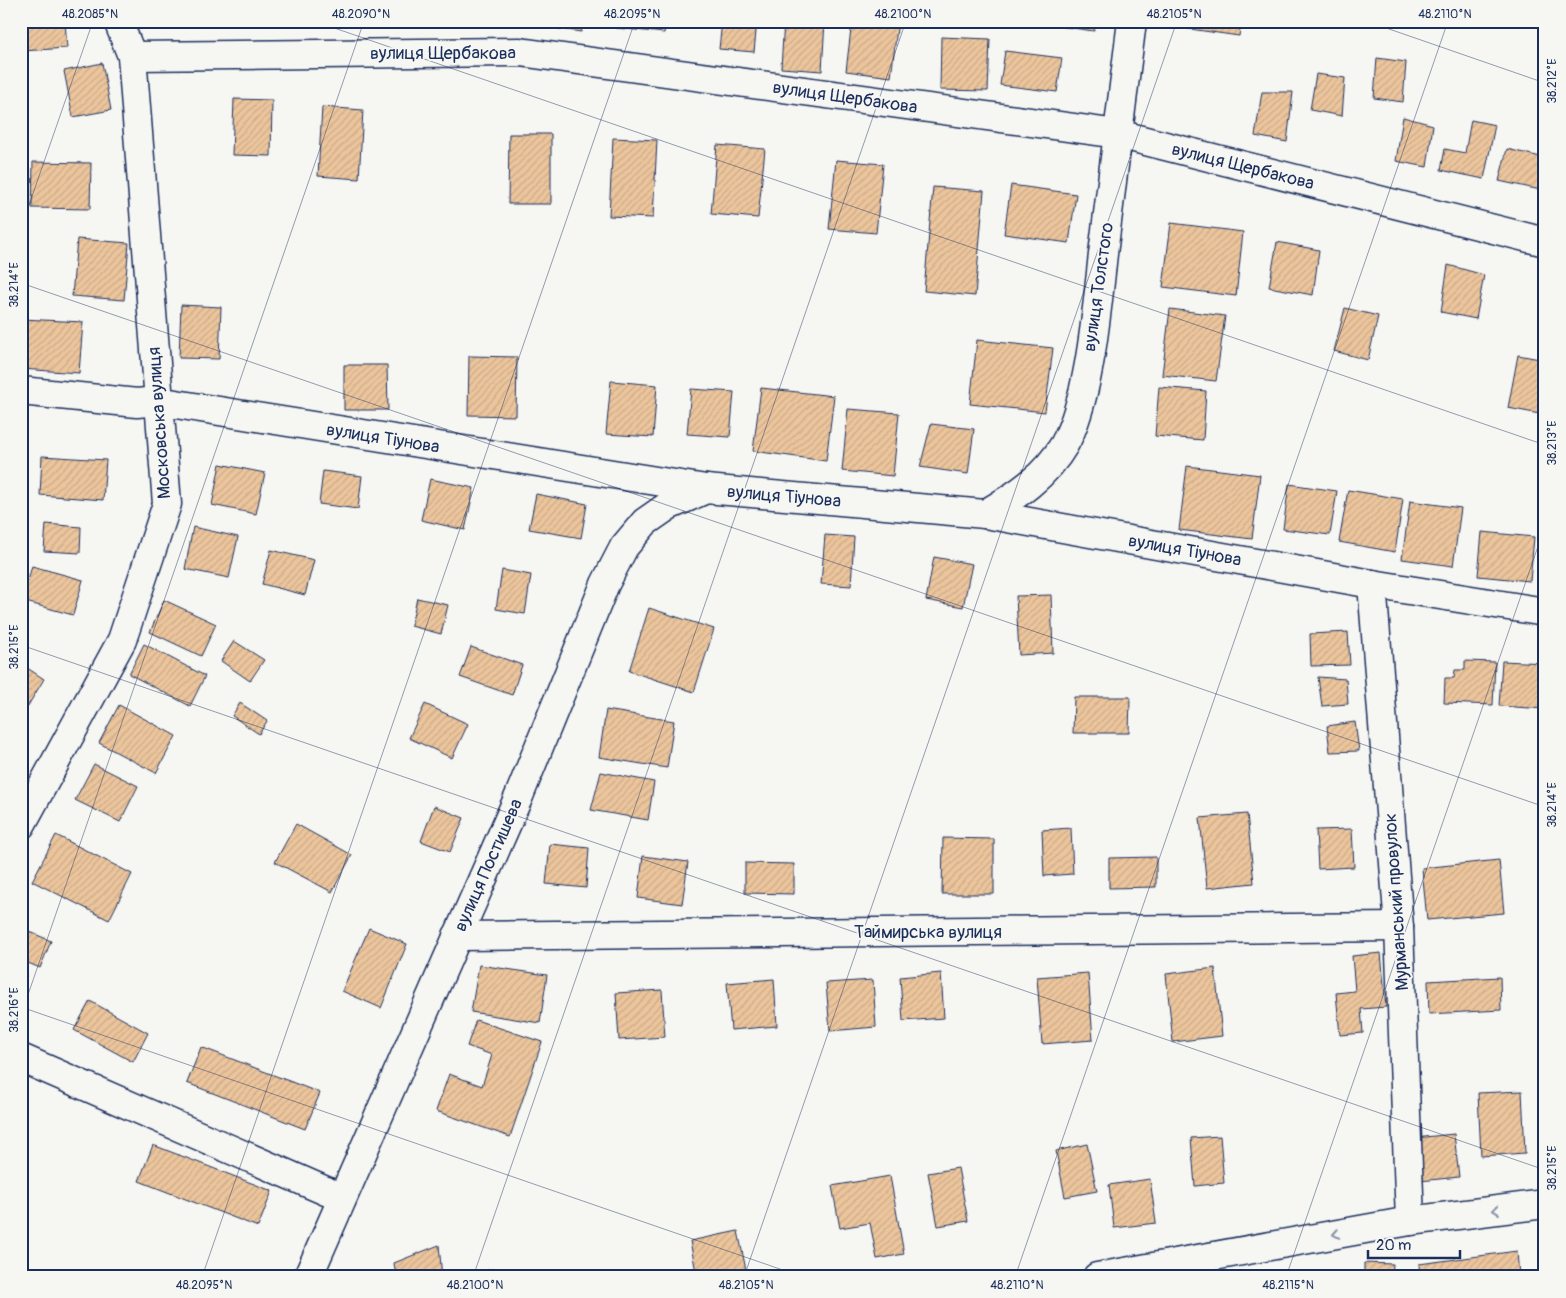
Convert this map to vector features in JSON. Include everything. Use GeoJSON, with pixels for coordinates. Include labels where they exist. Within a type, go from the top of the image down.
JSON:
{"type":"FeatureCollection","features":[{"type":"Feature","properties":{"kind":"street","name":"Московська вулиця"},"geometry":{"type":"LineString","coordinates":[[21,824],[122,640],[167,504],[157,401],[132,56],[118,21]]}},
{"type":"Feature","properties":{"kind":"street","name":"вулиця Толстого"},"geometry":{"type":"LineString","coordinates":[[985,514],[1012,498],[1043,473],[1064,445],[1078,412],[1097,305],[1132,21]]}},
{"type":"Feature","properties":{"kind":"street","name":"вулиця Щербакова"},"geometry":{"type":"LineString","coordinates":[[132,56],[520,52],[1118,134],[1545,242]]}},
{"type":"Feature","properties":{"kind":"street","name":"вулиця Тіунова"},"geometry":{"type":"LineString","coordinates":[[21,391],[137,404],[157,401],[706,489],[985,514],[1372,584],[1545,612]]}},
{"type":"Feature","properties":{"kind":"street","name":"вулиця Постишева"},"geometry":{"type":"LineString","coordinates":[[308,1277],[519,796],[605,584],[624,547],[645,522],[668,506],[706,489]]}},
{"type":"Feature","properties":{"kind":"street","name":"Мурманський провулок"},"geometry":{"type":"LineString","coordinates":[[1372,584],[1399,928],[1410,1221]]}},
{"type":"Feature","properties":{"kind":"street","name":"Таймирська вулиця"},"geometry":{"type":"LineString","coordinates":[[458,936],[1399,928]]}},
{"type":"Feature","properties":{"kind":"street"},"geometry":{"type":"LineString","coordinates":[[21,1058],[342,1198]]}},
{"type":"Feature","properties":{"kind":"street"},"geometry":{"type":"LineString","coordinates":[[1097,1277],[1410,1221],[1545,1204]]}},
{"type":"Feature","properties":{"kind":"building"},"geometry":{"type":"Polygon","coordinates":[[[21,21],[65,21],[67,48],[22,51],[21,21]]]}},
{"type":"Feature","properties":{"kind":"building"},"geometry":{"type":"Polygon","coordinates":[[[540,21],[583,21],[581,32],[540,26],[540,21]]]}},
{"type":"Feature","properties":{"kind":"building"},"geometry":{"type":"Polygon","coordinates":[[[617,21],[666,21],[664,33],[616,28],[617,21]]]}},
{"type":"Feature","properties":{"kind":"building"},"geometry":{"type":"Polygon","coordinates":[[[722,21],[757,21],[754,52],[719,49],[722,21]]]}},
{"type":"Feature","properties":{"kind":"building"},"geometry":{"type":"Polygon","coordinates":[[[784,21],[825,21],[822,71],[781,68],[784,21]]]}},
{"type":"Feature","properties":{"kind":"building"},"geometry":{"type":"Polygon","coordinates":[[[852,21],[898,21],[891,77],[846,71],[852,21]]]}},
{"type":"Feature","properties":{"kind":"building"},"geometry":{"type":"Polygon","coordinates":[[[1058,21],[1096,21],[1094,31],[1058,26],[1058,21]]]}},
{"type":"Feature","properties":{"kind":"building"},"geometry":{"type":"Polygon","coordinates":[[[1184,21],[1241,21],[1239,36],[1183,28],[1184,21]]]}},
{"type":"Feature","properties":{"kind":"building"},"geometry":{"type":"Polygon","coordinates":[[[941,37],[990,39],[988,91],[940,90],[941,37]]]}},
{"type":"Feature","properties":{"kind":"building"},"geometry":{"type":"Polygon","coordinates":[[[1005,51],[1062,58],[1057,92],[1000,85],[1005,51]]]}},
{"type":"Feature","properties":{"kind":"building"},"geometry":{"type":"Polygon","coordinates":[[[1377,58],[1406,62],[1403,102],[1374,98],[1377,58]]]}},
{"type":"Feature","properties":{"kind":"building"},"geometry":{"type":"Polygon","coordinates":[[[102,63],[111,110],[73,117],[64,71],[102,63]]]}},
{"type":"Feature","properties":{"kind":"building"},"geometry":{"type":"Polygon","coordinates":[[[1316,74],[1345,78],[1342,116],[1310,110],[1316,74]]]}},
{"type":"Feature","properties":{"kind":"building"},"geometry":{"type":"Polygon","coordinates":[[[1262,92],[1293,92],[1287,142],[1255,136],[1262,92]]]}},
{"type":"Feature","properties":{"kind":"building"},"geometry":{"type":"Polygon","coordinates":[[[234,99],[272,100],[271,156],[232,155],[234,99]]]}},
{"type":"Feature","properties":{"kind":"building"},"geometry":{"type":"Polygon","coordinates":[[[322,107],[363,110],[359,179],[318,176],[322,107]]]}},
{"type":"Feature","properties":{"kind":"building"},"geometry":{"type":"Polygon","coordinates":[[[1403,117],[1433,125],[1427,167],[1396,161],[1403,117]]]}},
{"type":"Feature","properties":{"kind":"building"},"geometry":{"type":"Polygon","coordinates":[[[1471,120],[1495,125],[1484,179],[1441,170],[1445,149],[1465,153],[1471,120]]]}},
{"type":"Feature","properties":{"kind":"building"},"geometry":{"type":"Polygon","coordinates":[[[509,134],[551,134],[551,204],[508,204],[509,134]]]}},
{"type":"Feature","properties":{"kind":"building"},"geometry":{"type":"Polygon","coordinates":[[[613,138],[657,140],[653,218],[609,216],[613,138]]]}},
{"type":"Feature","properties":{"kind":"building"},"geometry":{"type":"Polygon","coordinates":[[[717,145],[765,149],[758,218],[711,214],[717,145]]]}},
{"type":"Feature","properties":{"kind":"building"},"geometry":{"type":"Polygon","coordinates":[[[1507,149],[1545,158],[1545,191],[1499,181],[1507,149]]]}},
{"type":"Feature","properties":{"kind":"building"},"geometry":{"type":"Polygon","coordinates":[[[836,160],[883,164],[876,233],[829,229],[836,160]]]}},
{"type":"Feature","properties":{"kind":"building"},"geometry":{"type":"Polygon","coordinates":[[[33,162],[91,163],[90,209],[32,208],[33,162]]]}},
{"type":"Feature","properties":{"kind":"building"},"geometry":{"type":"Polygon","coordinates":[[[1011,185],[1076,194],[1069,243],[1004,234],[1011,185]]]}},
{"type":"Feature","properties":{"kind":"building"},"geometry":{"type":"Polygon","coordinates":[[[933,187],[984,191],[975,296],[924,291],[933,187]]]}},
{"type":"Feature","properties":{"kind":"building"},"geometry":{"type":"Polygon","coordinates":[[[1171,223],[1243,232],[1236,296],[1163,287],[1171,223]]]}},
{"type":"Feature","properties":{"kind":"building"},"geometry":{"type":"Polygon","coordinates":[[[77,239],[129,243],[124,300],[72,296],[77,239]]]}},
{"type":"Feature","properties":{"kind":"building"},"geometry":{"type":"Polygon","coordinates":[[[1277,242],[1319,250],[1313,295],[1269,287],[1277,242]]]}},
{"type":"Feature","properties":{"kind":"building"},"geometry":{"type":"Polygon","coordinates":[[[1448,265],[1484,275],[1476,319],[1441,312],[1448,265]]]}},
{"type":"Feature","properties":{"kind":"building"},"geometry":{"type":"Polygon","coordinates":[[[181,305],[221,307],[219,359],[179,358],[181,305]]]}},
{"type":"Feature","properties":{"kind":"building"},"geometry":{"type":"Polygon","coordinates":[[[1345,308],[1378,316],[1368,360],[1334,351],[1345,308]]]}},
{"type":"Feature","properties":{"kind":"building"},"geometry":{"type":"Polygon","coordinates":[[[1170,309],[1225,316],[1216,381],[1162,375],[1170,309]]]}},
{"type":"Feature","properties":{"kind":"building"},"geometry":{"type":"Polygon","coordinates":[[[22,319],[83,322],[79,373],[21,369],[22,319]]]}},
{"type":"Feature","properties":{"kind":"building"},"geometry":{"type":"Polygon","coordinates":[[[977,340],[1053,348],[1045,412],[970,404],[977,340]]]}},
{"type":"Feature","properties":{"kind":"building"},"geometry":{"type":"Polygon","coordinates":[[[1518,355],[1545,360],[1545,415],[1508,408],[1518,355]]]}},
{"type":"Feature","properties":{"kind":"building"},"geometry":{"type":"Polygon","coordinates":[[[469,356],[517,357],[516,416],[468,415],[469,356]]]}},
{"type":"Feature","properties":{"kind":"building"},"geometry":{"type":"Polygon","coordinates":[[[344,365],[387,365],[388,410],[344,410],[344,365]]]}},
{"type":"Feature","properties":{"kind":"building"},"geometry":{"type":"Polygon","coordinates":[[[611,381],[657,385],[653,437],[606,434],[611,381]]]}},
{"type":"Feature","properties":{"kind":"building"},"geometry":{"type":"Polygon","coordinates":[[[1159,387],[1206,391],[1203,440],[1155,436],[1159,387]]]}},
{"type":"Feature","properties":{"kind":"building"},"geometry":{"type":"Polygon","coordinates":[[[761,388],[834,396],[826,461],[753,451],[761,388]]]}},
{"type":"Feature","properties":{"kind":"building"},"geometry":{"type":"Polygon","coordinates":[[[691,389],[734,392],[730,437],[687,434],[691,389]]]}},
{"type":"Feature","properties":{"kind":"building"},"geometry":{"type":"Polygon","coordinates":[[[848,409],[899,413],[893,476],[842,471],[848,409]]]}},
{"type":"Feature","properties":{"kind":"building"},"geometry":{"type":"Polygon","coordinates":[[[931,424],[974,429],[968,474],[920,467],[931,424]]]}},
{"type":"Feature","properties":{"kind":"building"},"geometry":{"type":"Polygon","coordinates":[[[42,456],[106,460],[103,500],[40,495],[42,456]]]}},
{"type":"Feature","properties":{"kind":"building"},"geometry":{"type":"Polygon","coordinates":[[[220,464],[265,473],[256,514],[212,505],[220,464]]]}},
{"type":"Feature","properties":{"kind":"building"},"geometry":{"type":"Polygon","coordinates":[[[1187,466],[1260,475],[1252,539],[1179,530],[1187,466]]]}},
{"type":"Feature","properties":{"kind":"building"},"geometry":{"type":"Polygon","coordinates":[[[323,471],[362,476],[358,509],[319,504],[323,471]]]}},
{"type":"Feature","properties":{"kind":"building"},"geometry":{"type":"Polygon","coordinates":[[[430,479],[474,488],[465,530],[421,520],[430,479]]]}},
{"type":"Feature","properties":{"kind":"building"},"geometry":{"type":"Polygon","coordinates":[[[1289,484],[1337,491],[1330,535],[1283,529],[1289,484]]]}},
{"type":"Feature","properties":{"kind":"building"},"geometry":{"type":"Polygon","coordinates":[[[1348,490],[1403,499],[1395,552],[1339,542],[1348,490]]]}},
{"type":"Feature","properties":{"kind":"building"},"geometry":{"type":"Polygon","coordinates":[[[536,494],[587,504],[581,538],[529,529],[536,494]]]}},
{"type":"Feature","properties":{"kind":"building"},"geometry":{"type":"Polygon","coordinates":[[[1410,501],[1461,508],[1453,566],[1402,559],[1410,501]]]}},
{"type":"Feature","properties":{"kind":"building"},"geometry":{"type":"Polygon","coordinates":[[[46,524],[81,527],[80,553],[44,551],[46,524]]]}},
{"type":"Feature","properties":{"kind":"building"},"geometry":{"type":"Polygon","coordinates":[[[193,527],[238,537],[229,578],[185,569],[193,527]]]}},
{"type":"Feature","properties":{"kind":"building"},"geometry":{"type":"Polygon","coordinates":[[[1482,532],[1534,537],[1530,581],[1478,576],[1482,532]]]}},
{"type":"Feature","properties":{"kind":"building"},"geometry":{"type":"Polygon","coordinates":[[[825,535],[854,537],[851,586],[821,584],[825,535]]]}},
{"type":"Feature","properties":{"kind":"building"},"geometry":{"type":"Polygon","coordinates":[[[271,550],[314,560],[305,595],[262,584],[271,550]]]}},
{"type":"Feature","properties":{"kind":"building"},"geometry":{"type":"Polygon","coordinates":[[[934,557],[972,564],[963,607],[926,600],[934,557]]]}},
{"type":"Feature","properties":{"kind":"building"},"geometry":{"type":"Polygon","coordinates":[[[32,566],[83,580],[73,615],[22,601],[32,566]]]}},
{"type":"Feature","properties":{"kind":"building"},"geometry":{"type":"Polygon","coordinates":[[[502,570],[531,575],[525,614],[496,609],[502,570]]]}},
{"type":"Feature","properties":{"kind":"building"},"geometry":{"type":"Polygon","coordinates":[[[1051,595],[1053,653],[1019,655],[1016,596],[1051,595]]]}},
{"type":"Feature","properties":{"kind":"building"},"geometry":{"type":"Polygon","coordinates":[[[417,598],[448,605],[441,634],[411,626],[417,598]]]}},
{"type":"Feature","properties":{"kind":"building"},"geometry":{"type":"Polygon","coordinates":[[[164,600],[216,624],[201,656],[150,632],[164,600]]]}},
{"type":"Feature","properties":{"kind":"building"},"geometry":{"type":"Polygon","coordinates":[[[649,608],[714,629],[694,692],[629,671],[649,608]]]}},
{"type":"Feature","properties":{"kind":"building"},"geometry":{"type":"Polygon","coordinates":[[[1348,632],[1350,665],[1311,666],[1310,634],[1348,632]]]}},
{"type":"Feature","properties":{"kind":"building"},"geometry":{"type":"Polygon","coordinates":[[[234,641],[264,660],[250,681],[221,661],[234,641]]]}},
{"type":"Feature","properties":{"kind":"building"},"geometry":{"type":"Polygon","coordinates":[[[144,644],[205,676],[190,706],[129,674],[144,644]]]}},
{"type":"Feature","properties":{"kind":"building"},"geometry":{"type":"Polygon","coordinates":[[[471,647],[522,665],[512,695],[460,677],[471,647]]]}},
{"type":"Feature","properties":{"kind":"building"},"geometry":{"type":"Polygon","coordinates":[[[1465,661],[1495,662],[1493,705],[1444,703],[1445,678],[1454,678],[1455,670],[1465,670],[1465,661]]]}},
{"type":"Feature","properties":{"kind":"building"},"geometry":{"type":"Polygon","coordinates":[[[1502,661],[1545,663],[1545,709],[1499,706],[1502,661]]]}},
{"type":"Feature","properties":{"kind":"building"},"geometry":{"type":"Polygon","coordinates":[[[21,664],[44,679],[26,709],[21,706],[21,664]]]}},
{"type":"Feature","properties":{"kind":"building"},"geometry":{"type":"Polygon","coordinates":[[[1318,677],[1346,679],[1348,704],[1322,706],[1318,677]]]}},
{"type":"Feature","properties":{"kind":"building"},"geometry":{"type":"Polygon","coordinates":[[[1074,697],[1130,697],[1129,733],[1073,733],[1074,697]]]}},
{"type":"Feature","properties":{"kind":"building"},"geometry":{"type":"Polygon","coordinates":[[[240,703],[267,721],[259,734],[232,716],[240,703]]]}},
{"type":"Feature","properties":{"kind":"building"},"geometry":{"type":"Polygon","coordinates":[[[425,704],[468,724],[452,758],[409,738],[425,704]]]}},
{"type":"Feature","properties":{"kind":"building"},"geometry":{"type":"Polygon","coordinates":[[[119,705],[176,736],[156,773],[99,743],[119,705]]]}},
{"type":"Feature","properties":{"kind":"building"},"geometry":{"type":"Polygon","coordinates":[[[606,710],[674,721],[667,768],[599,757],[606,710]]]}},
{"type":"Feature","properties":{"kind":"building"},"geometry":{"type":"Polygon","coordinates":[[[1355,722],[1359,751],[1330,752],[1327,726],[1355,722]]]}},
{"type":"Feature","properties":{"kind":"building"},"geometry":{"type":"Polygon","coordinates":[[[94,764],[138,786],[120,822],[75,800],[94,764]]]}},
{"type":"Feature","properties":{"kind":"building"},"geometry":{"type":"Polygon","coordinates":[[[601,772],[654,782],[648,820],[591,810],[601,772]]]}},
{"type":"Feature","properties":{"kind":"building"},"geometry":{"type":"Polygon","coordinates":[[[434,806],[464,818],[450,852],[421,841],[434,806]]]}},
{"type":"Feature","properties":{"kind":"building"},"geometry":{"type":"Polygon","coordinates":[[[1247,814],[1254,883],[1207,888],[1200,818],[1247,814]]]}},
{"type":"Feature","properties":{"kind":"building"},"geometry":{"type":"Polygon","coordinates":[[[296,824],[352,855],[332,892],[275,862],[296,824]]]}},
{"type":"Feature","properties":{"kind":"building"},"geometry":{"type":"Polygon","coordinates":[[[1071,828],[1073,874],[1044,876],[1042,830],[1071,828]]]}},
{"type":"Feature","properties":{"kind":"building"},"geometry":{"type":"Polygon","coordinates":[[[1352,829],[1354,867],[1318,869],[1316,830],[1352,829]]]}},
{"type":"Feature","properties":{"kind":"building"},"geometry":{"type":"Polygon","coordinates":[[[56,835],[132,874],[109,920],[32,881],[56,835]]]}},
{"type":"Feature","properties":{"kind":"building"},"geometry":{"type":"Polygon","coordinates":[[[943,838],[994,839],[994,894],[942,894],[943,838]]]}},
{"type":"Feature","properties":{"kind":"building"},"geometry":{"type":"Polygon","coordinates":[[[550,844],[589,848],[586,888],[546,884],[550,844]]]}},
{"type":"Feature","properties":{"kind":"building"},"geometry":{"type":"Polygon","coordinates":[[[643,856],[688,862],[682,904],[638,898],[643,856]]]}},
{"type":"Feature","properties":{"kind":"building"},"geometry":{"type":"Polygon","coordinates":[[[1156,857],[1156,887],[1109,888],[1109,858],[1156,857]]]}},
{"type":"Feature","properties":{"kind":"building"},"geometry":{"type":"Polygon","coordinates":[[[1499,860],[1504,913],[1427,920],[1422,868],[1499,860]]]}},
{"type":"Feature","properties":{"kind":"building"},"geometry":{"type":"Polygon","coordinates":[[[745,863],[794,864],[794,894],[745,893],[745,863]]]}},
{"type":"Feature","properties":{"kind":"building"},"geometry":{"type":"Polygon","coordinates":[[[21,928],[51,941],[40,968],[21,960],[21,928]]]}},
{"type":"Feature","properties":{"kind":"building"},"geometry":{"type":"Polygon","coordinates":[[[369,928],[407,944],[381,1008],[342,991],[369,928]]]}},
{"type":"Feature","properties":{"kind":"building"},"geometry":{"type":"Polygon","coordinates":[[[1381,953],[1386,1007],[1361,1009],[1363,1033],[1340,1035],[1336,993],[1355,991],[1352,956],[1381,953]]]}},
{"type":"Feature","properties":{"kind":"building"},"geometry":{"type":"Polygon","coordinates":[[[479,965],[547,975],[540,1023],[471,1012],[479,965]]]}},
{"type":"Feature","properties":{"kind":"building"},"geometry":{"type":"Polygon","coordinates":[[[1215,968],[1222,1036],[1173,1042],[1166,974],[1215,968]]]}},
{"type":"Feature","properties":{"kind":"building"},"geometry":{"type":"Polygon","coordinates":[[[21,970],[27,973],[21,988],[21,970]]]}},
{"type":"Feature","properties":{"kind":"building"},"geometry":{"type":"Polygon","coordinates":[[[941,973],[944,1018],[903,1021],[900,977],[941,973]]]}},
{"type":"Feature","properties":{"kind":"building"},"geometry":{"type":"Polygon","coordinates":[[[1088,973],[1093,1040],[1042,1044],[1037,977],[1088,973]]]}},
{"type":"Feature","properties":{"kind":"building"},"geometry":{"type":"Polygon","coordinates":[[[1500,977],[1501,1010],[1429,1014],[1428,981],[1500,977]]]}},
{"type":"Feature","properties":{"kind":"building"},"geometry":{"type":"Polygon","coordinates":[[[774,979],[777,1026],[731,1030],[727,983],[774,979]]]}},
{"type":"Feature","properties":{"kind":"building"},"geometry":{"type":"Polygon","coordinates":[[[873,980],[876,1027],[830,1031],[826,983],[873,980]]]}},
{"type":"Feature","properties":{"kind":"building"},"geometry":{"type":"Polygon","coordinates":[[[662,990],[665,1037],[619,1040],[616,993],[662,990]]]}},
{"type":"Feature","properties":{"kind":"building"},"geometry":{"type":"Polygon","coordinates":[[[90,1001],[148,1033],[133,1062],[74,1030],[90,1001]]]}},
{"type":"Feature","properties":{"kind":"building"},"geometry":{"type":"Polygon","coordinates":[[[476,1020],[542,1042],[510,1137],[436,1111],[449,1074],[482,1086],[492,1055],[467,1046],[476,1020]]]}},
{"type":"Feature","properties":{"kind":"building"},"geometry":{"type":"Polygon","coordinates":[[[201,1047],[320,1093],[305,1129],[187,1083],[201,1047]]]}},
{"type":"Feature","properties":{"kind":"building"},"geometry":{"type":"Polygon","coordinates":[[[1522,1091],[1525,1153],[1481,1156],[1478,1093],[1522,1091]]]}},
{"type":"Feature","properties":{"kind":"building"},"geometry":{"type":"Polygon","coordinates":[[[1454,1134],[1459,1177],[1420,1181],[1415,1138],[1454,1134]]]}},
{"type":"Feature","properties":{"kind":"building"},"geometry":{"type":"Polygon","coordinates":[[[1220,1136],[1224,1183],[1195,1186],[1191,1138],[1220,1136]]]}},
{"type":"Feature","properties":{"kind":"building"},"geometry":{"type":"Polygon","coordinates":[[[1087,1144],[1097,1191],[1065,1197],[1056,1151],[1087,1144]]]}},
{"type":"Feature","properties":{"kind":"building"},"geometry":{"type":"Polygon","coordinates":[[[153,1145],[272,1191],[258,1227],[139,1181],[153,1145]]]}},
{"type":"Feature","properties":{"kind":"building"},"geometry":{"type":"Polygon","coordinates":[[[958,1168],[968,1221],[938,1226],[928,1173],[958,1168]]]}},
{"type":"Feature","properties":{"kind":"building"},"geometry":{"type":"Polygon","coordinates":[[[890,1176],[904,1254],[877,1259],[870,1223],[840,1228],[832,1186],[890,1176]]]}},
{"type":"Feature","properties":{"kind":"building"},"geometry":{"type":"Polygon","coordinates":[[[1150,1179],[1156,1223],[1114,1228],[1109,1185],[1150,1179]]]}},
{"type":"Feature","properties":{"kind":"building"},"geometry":{"type":"Polygon","coordinates":[[[738,1231],[746,1270],[697,1277],[690,1241],[738,1231]]]}},
{"type":"Feature","properties":{"kind":"building"},"geometry":{"type":"Polygon","coordinates":[[[439,1245],[442,1277],[396,1277],[394,1263],[439,1245]]]}},
{"type":"Feature","properties":{"kind":"building"},"geometry":{"type":"Polygon","coordinates":[[[1517,1251],[1519,1277],[1420,1277],[1419,1264],[1517,1251]]]}},
{"type":"Feature","properties":{"kind":"building"},"geometry":{"type":"Polygon","coordinates":[[[1364,1263],[1393,1264],[1392,1277],[1364,1277],[1364,1263]]]}},
{"type":"Feature","properties":{"kind":"building"},"geometry":{"type":"Polygon","coordinates":[[[493,1269],[495,1277],[467,1277],[466,1275],[493,1269]]]}}]}
